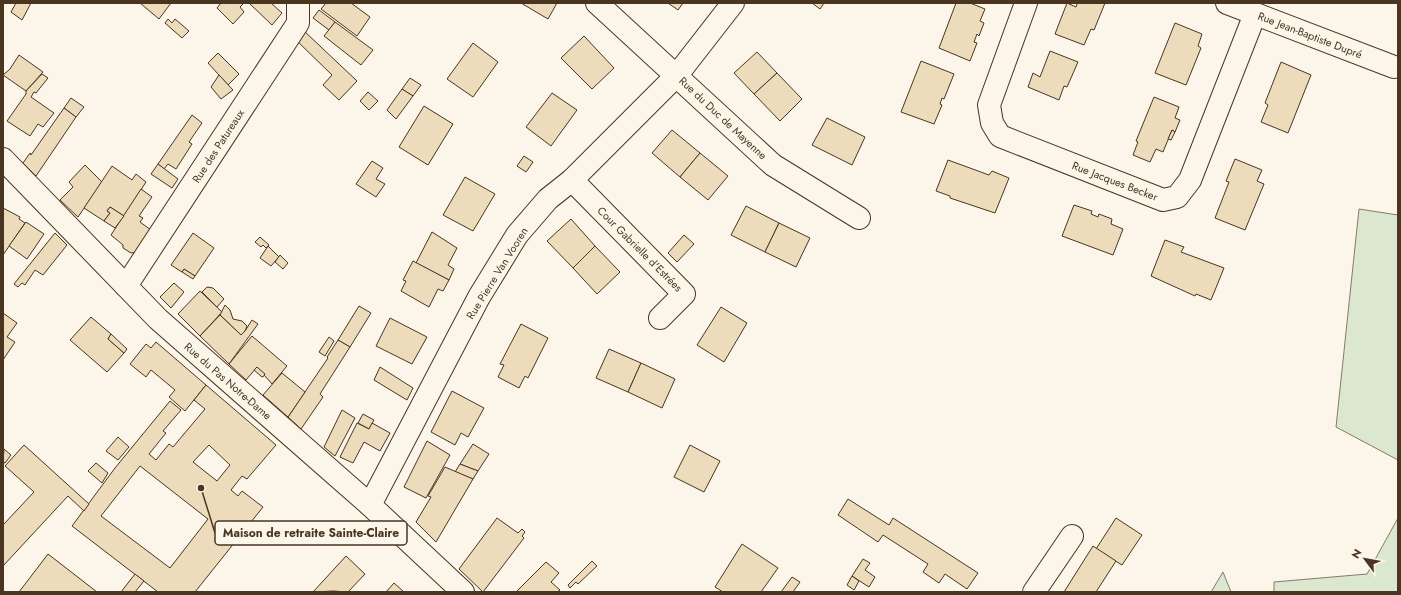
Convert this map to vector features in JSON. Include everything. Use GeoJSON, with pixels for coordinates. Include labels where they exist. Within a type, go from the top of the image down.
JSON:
{"type":"FeatureCollection","features":[{"type":"Feature","properties":{"kind":"street","name":"Rue des Patureaux"},"geometry":{"type":"LineString","coordinates":[[126,286],[298,23],[298,3]]}},
{"type":"Feature","properties":{"kind":"street","name":"Rue du Duc de Mayenne"},"geometry":{"type":"LineString","coordinates":[[597,3],[678,75],[773,166],[859,218]]}},
{"type":"Feature","properties":{"kind":"street","name":"Rue Pierre Van Vooren"},"geometry":{"type":"LineString","coordinates":[[370,505],[479,297],[517,235],[548,199],[572,180],[678,75],[733,3]]}},
{"type":"Feature","properties":{"kind":"street","name":"Rue Jacques Becker"},"geometry":{"type":"LineString","coordinates":[[1026,3],[989,105],[992,123],[1000,136],[1163,200],[1177,196],[1190,180],[1255,14]]}},
{"type":"Feature","properties":{"kind":"street","name":"Rue Jean-Baptiste Dupré"},"geometry":{"type":"LineString","coordinates":[[1227,3],[1394,67]]}},
{"type":"Feature","properties":{"kind":"street","name":"Rue du Pas Notre-Dame"},"geometry":{"type":"LineString","coordinates":[[3,159],[158,319],[370,505],[463,592]]}},
{"type":"Feature","properties":{"kind":"street","name":"Cour Gabrielle d'Estrées"},"geometry":{"type":"LineString","coordinates":[[572,180],[684,294],[660,318]]}},
{"type":"Feature","properties":{"kind":"street"},"geometry":{"type":"LineString","coordinates":[[1034,592],[1072,536]]}},
{"type":"Feature","properties":{"kind":"green space"},"geometry":{"type":"Polygon","coordinates":[[[1359,209],[1398,215],[1398,460],[1336,427],[1359,209]]]}},
{"type":"Feature","properties":{"kind":"green space"},"geometry":{"type":"Polygon","coordinates":[[[1398,518],[1398,592],[1274,592],[1274,582],[1367,574],[1398,518]]]}},
{"type":"Feature","properties":{"kind":"green space"},"geometry":{"type":"Polygon","coordinates":[[[1223,572],[1231,592],[1211,592],[1223,572]]]}},
{"type":"Feature","properties":{"kind":"building"},"geometry":{"type":"Polygon","coordinates":[[[16,3],[31,3],[22,20],[11,12],[16,3]]]}},
{"type":"Feature","properties":{"kind":"building"},"geometry":{"type":"Polygon","coordinates":[[[140,3],[171,3],[159,19],[140,3]]]}},
{"type":"Feature","properties":{"kind":"building"},"geometry":{"type":"Polygon","coordinates":[[[221,3],[244,3],[240,7],[244,12],[233,24],[217,8],[221,3]]]}},
{"type":"Feature","properties":{"kind":"building"},"geometry":{"type":"Polygon","coordinates":[[[249,3],[271,3],[282,13],[272,25],[249,3]]]}},
{"type":"Feature","properties":{"kind":"building"},"geometry":{"type":"Polygon","coordinates":[[[326,3],[351,3],[370,17],[357,36],[321,9],[326,3]]]}},
{"type":"Feature","properties":{"kind":"building"},"geometry":{"type":"Polygon","coordinates":[[[521,3],[557,3],[548,19],[521,3]]]}},
{"type":"Feature","properties":{"kind":"building"},"geometry":{"type":"Polygon","coordinates":[[[668,3],[683,3],[678,10],[668,3]]]}},
{"type":"Feature","properties":{"kind":"building"},"geometry":{"type":"Polygon","coordinates":[[[812,3],[824,3],[820,9],[812,3]]]}},
{"type":"Feature","properties":{"kind":"building"},"geometry":{"type":"Polygon","coordinates":[[[956,3],[970,3],[985,9],[980,21],[984,23],[979,36],[977,34],[974,42],[977,43],[970,61],[939,48],[956,3]]]}},
{"type":"Feature","properties":{"kind":"building"},"geometry":{"type":"Polygon","coordinates":[[[1067,3],[1076,7],[1076,3],[1105,3],[1094,30],[1091,29],[1084,45],[1055,34],[1067,3]]]}},
{"type":"Feature","properties":{"kind":"building"},"geometry":{"type":"Polygon","coordinates":[[[319,10],[335,22],[329,30],[313,18],[319,10]]]}},
{"type":"Feature","properties":{"kind":"building"},"geometry":{"type":"Polygon","coordinates":[[[168,19],[172,23],[175,19],[189,31],[182,38],[165,23],[168,19]]]}},
{"type":"Feature","properties":{"kind":"building"},"geometry":{"type":"Polygon","coordinates":[[[335,22],[373,50],[361,65],[324,36],[335,22]]]}},
{"type":"Feature","properties":{"kind":"building"},"geometry":{"type":"Polygon","coordinates":[[[1175,23],[1202,34],[1198,46],[1201,48],[1186,85],[1155,73],[1175,23]]]}},
{"type":"Feature","properties":{"kind":"building"},"geometry":{"type":"Polygon","coordinates":[[[303,30],[357,81],[339,100],[323,85],[332,75],[295,39],[303,30]]]}},
{"type":"Feature","properties":{"kind":"building"},"geometry":{"type":"Polygon","coordinates":[[[584,36],[614,68],[592,89],[561,58],[584,36]]]}},
{"type":"Feature","properties":{"kind":"building"},"geometry":{"type":"Polygon","coordinates":[[[473,43],[498,62],[473,97],[447,79],[473,43]]]}},
{"type":"Feature","properties":{"kind":"building"},"geometry":{"type":"Polygon","coordinates":[[[1050,51],[1078,62],[1067,87],[1064,86],[1059,100],[1028,87],[1033,73],[1040,77],[1050,51]]]}},
{"type":"Feature","properties":{"kind":"building"},"geometry":{"type":"Polygon","coordinates":[[[757,52],[777,73],[754,94],[734,73],[757,52]]]}},
{"type":"Feature","properties":{"kind":"building"},"geometry":{"type":"Polygon","coordinates":[[[218,53],[239,74],[228,85],[208,63],[218,53]]]}},
{"type":"Feature","properties":{"kind":"building"},"geometry":{"type":"Polygon","coordinates":[[[19,55],[43,72],[26,91],[3,75],[10,69],[19,55]]]}},
{"type":"Feature","properties":{"kind":"building"},"geometry":{"type":"Polygon","coordinates":[[[921,61],[954,74],[944,99],[942,98],[940,104],[942,105],[934,124],[901,112],[921,61]]]}},
{"type":"Feature","properties":{"kind":"building"},"geometry":{"type":"Polygon","coordinates":[[[1281,62],[1311,75],[1288,133],[1261,122],[1268,105],[1265,103],[1281,62]]]}},
{"type":"Feature","properties":{"kind":"building"},"geometry":{"type":"Polygon","coordinates":[[[777,73],[802,99],[780,121],[754,94],[777,73]]]}},
{"type":"Feature","properties":{"kind":"building"},"geometry":{"type":"Polygon","coordinates":[[[42,74],[48,78],[31,97],[54,113],[43,127],[38,124],[30,136],[7,121],[26,94],[26,91],[42,74]]]}},
{"type":"Feature","properties":{"kind":"building"},"geometry":{"type":"Polygon","coordinates":[[[219,75],[233,90],[221,99],[211,87],[219,75]]]}},
{"type":"Feature","properties":{"kind":"building"},"geometry":{"type":"Polygon","coordinates":[[[410,78],[421,85],[413,96],[402,89],[410,78]]]}},
{"type":"Feature","properties":{"kind":"building"},"geometry":{"type":"Polygon","coordinates":[[[402,89],[413,96],[396,119],[387,110],[402,89]]]}},
{"type":"Feature","properties":{"kind":"building"},"geometry":{"type":"Polygon","coordinates":[[[368,92],[378,101],[369,110],[360,101],[368,92]]]}},
{"type":"Feature","properties":{"kind":"building"},"geometry":{"type":"Polygon","coordinates":[[[552,93],[577,110],[551,146],[526,127],[552,93]]]}},
{"type":"Feature","properties":{"kind":"building"},"geometry":{"type":"Polygon","coordinates":[[[1154,97],[1179,107],[1175,118],[1180,120],[1175,132],[1172,130],[1163,152],[1156,149],[1150,162],[1133,155],[1138,142],[1136,141],[1154,97]]]}},
{"type":"Feature","properties":{"kind":"building"},"geometry":{"type":"Polygon","coordinates":[[[71,98],[84,107],[76,117],[64,108],[71,98]]]}},
{"type":"Feature","properties":{"kind":"building"},"geometry":{"type":"Polygon","coordinates":[[[424,106],[453,124],[428,165],[399,147],[424,106]]]}},
{"type":"Feature","properties":{"kind":"building"},"geometry":{"type":"Polygon","coordinates":[[[64,108],[76,117],[36,176],[23,163],[30,153],[31,155],[64,108]]]}},
{"type":"Feature","properties":{"kind":"building"},"geometry":{"type":"Polygon","coordinates":[[[192,115],[202,123],[189,142],[192,144],[176,169],[168,164],[164,169],[158,164],[192,115]]]}},
{"type":"Feature","properties":{"kind":"building"},"geometry":{"type":"Polygon","coordinates":[[[827,118],[865,137],[852,165],[812,145],[827,118]]]}},
{"type":"Feature","properties":{"kind":"building"},"geometry":{"type":"Polygon","coordinates":[[[672,130],[700,153],[680,177],[652,153],[672,130]]]}},
{"type":"Feature","properties":{"kind":"building"},"geometry":{"type":"Polygon","coordinates":[[[1172,130],[1175,132],[1171,140],[1168,139],[1172,130]]]}},
{"type":"Feature","properties":{"kind":"building"},"geometry":{"type":"Polygon","coordinates":[[[700,153],[728,176],[708,200],[680,177],[700,153]]]}},
{"type":"Feature","properties":{"kind":"building"},"geometry":{"type":"Polygon","coordinates":[[[524,156],[533,162],[526,172],[517,166],[524,156]]]}},
{"type":"Feature","properties":{"kind":"building"},"geometry":{"type":"Polygon","coordinates":[[[1235,159],[1262,170],[1257,181],[1264,184],[1245,230],[1215,218],[1229,182],[1226,181],[1235,159]]]}},
{"type":"Feature","properties":{"kind":"building"},"geometry":{"type":"Polygon","coordinates":[[[948,160],[989,175],[992,171],[1009,178],[995,213],[950,198],[950,196],[936,191],[948,160]]]}},
{"type":"Feature","properties":{"kind":"building"},"geometry":{"type":"Polygon","coordinates":[[[372,161],[383,168],[376,179],[385,184],[376,197],[356,184],[372,161]]]}},
{"type":"Feature","properties":{"kind":"building"},"geometry":{"type":"Polygon","coordinates":[[[158,164],[178,179],[172,188],[151,174],[158,164]]]}},
{"type":"Feature","properties":{"kind":"building"},"geometry":{"type":"Polygon","coordinates":[[[85,165],[102,182],[78,217],[60,200],[73,187],[69,182],[85,165]]]}},
{"type":"Feature","properties":{"kind":"building"},"geometry":{"type":"Polygon","coordinates":[[[112,166],[132,180],[136,174],[146,182],[124,216],[110,207],[107,211],[110,213],[104,221],[84,208],[112,166]]]}},
{"type":"Feature","properties":{"kind":"building"},"geometry":{"type":"Polygon","coordinates":[[[465,177],[495,194],[473,231],[443,215],[465,177]]]}},
{"type":"Feature","properties":{"kind":"building"},"geometry":{"type":"Polygon","coordinates":[[[141,189],[152,197],[139,216],[143,218],[140,222],[151,230],[137,252],[131,253],[123,248],[123,245],[111,235],[141,189]]]}},
{"type":"Feature","properties":{"kind":"building"},"geometry":{"type":"Polygon","coordinates":[[[1074,205],[1092,211],[1091,214],[1098,217],[1099,214],[1112,219],[1111,224],[1123,229],[1113,255],[1062,236],[1074,205]]]}},
{"type":"Feature","properties":{"kind":"building"},"geometry":{"type":"Polygon","coordinates":[[[746,206],[779,223],[765,252],[731,235],[746,206]]]}},
{"type":"Feature","properties":{"kind":"building"},"geometry":{"type":"Polygon","coordinates":[[[110,207],[124,216],[115,228],[104,221],[110,213],[107,211],[110,207]]]}},
{"type":"Feature","properties":{"kind":"building"},"geometry":{"type":"Polygon","coordinates":[[[3,208],[20,217],[19,219],[25,223],[3,255],[3,208]]]}},
{"type":"Feature","properties":{"kind":"building"},"geometry":{"type":"Polygon","coordinates":[[[571,219],[595,246],[573,268],[547,241],[571,219]]]}},
{"type":"Feature","properties":{"kind":"building"},"geometry":{"type":"Polygon","coordinates":[[[26,222],[44,234],[27,259],[9,246],[26,222]]]}},
{"type":"Feature","properties":{"kind":"building"},"geometry":{"type":"Polygon","coordinates":[[[779,223],[810,238],[796,267],[765,252],[779,223]]]}},
{"type":"Feature","properties":{"kind":"building"},"geometry":{"type":"Polygon","coordinates":[[[432,232],[457,248],[448,265],[454,269],[449,280],[416,263],[432,232]]]}},
{"type":"Feature","properties":{"kind":"building"},"geometry":{"type":"Polygon","coordinates":[[[55,233],[67,245],[43,275],[35,270],[25,285],[22,283],[18,287],[14,284],[55,233]]]}},
{"type":"Feature","properties":{"kind":"building"},"geometry":{"type":"Polygon","coordinates":[[[193,233],[214,248],[195,276],[184,269],[182,272],[171,265],[193,233]]]}},
{"type":"Feature","properties":{"kind":"building"},"geometry":{"type":"Polygon","coordinates":[[[684,235],[694,244],[677,262],[668,253],[684,235]]]}},
{"type":"Feature","properties":{"kind":"building"},"geometry":{"type":"Polygon","coordinates":[[[260,237],[269,245],[266,248],[263,245],[261,247],[255,242],[260,237]]]}},
{"type":"Feature","properties":{"kind":"building"},"geometry":{"type":"Polygon","coordinates":[[[1165,240],[1184,247],[1181,252],[1224,268],[1211,300],[1196,294],[1195,296],[1151,276],[1165,240]]]}},
{"type":"Feature","properties":{"kind":"building"},"geometry":{"type":"Polygon","coordinates":[[[268,246],[279,257],[271,266],[260,258],[268,246]]]}},
{"type":"Feature","properties":{"kind":"building"},"geometry":{"type":"Polygon","coordinates":[[[595,246],[620,272],[597,294],[573,268],[595,246]]]}},
{"type":"Feature","properties":{"kind":"building"},"geometry":{"type":"Polygon","coordinates":[[[280,255],[288,263],[283,269],[275,262],[280,255]]]}},
{"type":"Feature","properties":{"kind":"building"},"geometry":{"type":"Polygon","coordinates":[[[413,261],[449,280],[443,291],[438,289],[429,307],[401,291],[406,281],[403,280],[413,261]]]}},
{"type":"Feature","properties":{"kind":"building"},"geometry":{"type":"Polygon","coordinates":[[[184,269],[195,276],[193,279],[182,272],[184,269]]]}},
{"type":"Feature","properties":{"kind":"building"},"geometry":{"type":"Polygon","coordinates":[[[174,283],[184,292],[171,308],[160,297],[174,283]]]}},
{"type":"Feature","properties":{"kind":"building"},"geometry":{"type":"Polygon","coordinates":[[[207,287],[213,288],[224,299],[217,307],[202,292],[207,287]]]}},
{"type":"Feature","properties":{"kind":"building"},"geometry":{"type":"Polygon","coordinates":[[[200,291],[222,312],[200,336],[178,314],[200,291]]]}},
{"type":"Feature","properties":{"kind":"building"},"geometry":{"type":"Polygon","coordinates":[[[225,305],[230,310],[233,319],[242,321],[247,326],[241,335],[220,315],[225,305]]]}},
{"type":"Feature","properties":{"kind":"building"},"geometry":{"type":"Polygon","coordinates":[[[359,306],[371,313],[350,347],[338,340],[359,306]]]}},
{"type":"Feature","properties":{"kind":"building"},"geometry":{"type":"Polygon","coordinates":[[[721,307],[747,323],[724,362],[697,345],[721,307]]]}},
{"type":"Feature","properties":{"kind":"building"},"geometry":{"type":"Polygon","coordinates":[[[3,313],[17,323],[7,337],[15,342],[3,360],[3,313]]]}},
{"type":"Feature","properties":{"kind":"building"},"geometry":{"type":"Polygon","coordinates":[[[220,315],[241,335],[252,320],[258,324],[229,364],[200,336],[220,315]]]}},
{"type":"Feature","properties":{"kind":"building"},"geometry":{"type":"Polygon","coordinates":[[[91,317],[111,334],[108,339],[124,353],[107,372],[70,340],[91,317]]]}},
{"type":"Feature","properties":{"kind":"building"},"geometry":{"type":"Polygon","coordinates":[[[390,318],[427,337],[412,364],[376,346],[390,318]]]}},
{"type":"Feature","properties":{"kind":"building"},"geometry":{"type":"Polygon","coordinates":[[[521,324],[548,338],[528,378],[525,376],[519,388],[498,377],[504,365],[500,364],[521,324]]]}},
{"type":"Feature","properties":{"kind":"building"},"geometry":{"type":"Polygon","coordinates":[[[111,334],[127,349],[124,353],[108,339],[111,334]]]}},
{"type":"Feature","properties":{"kind":"building"},"geometry":{"type":"Polygon","coordinates":[[[252,336],[287,366],[272,384],[257,367],[246,380],[229,364],[252,336]]]}},
{"type":"Feature","properties":{"kind":"building"},"geometry":{"type":"Polygon","coordinates":[[[329,337],[334,341],[325,356],[319,352],[329,337]]]}},
{"type":"Feature","properties":{"kind":"building"},"geometry":{"type":"Polygon","coordinates":[[[338,340],[350,347],[320,394],[323,397],[301,429],[288,417],[328,358],[327,357],[338,340]]]}},
{"type":"Feature","properties":{"kind":"building"},"geometry":{"type":"Polygon","coordinates":[[[156,342],[206,385],[185,411],[169,397],[175,390],[151,370],[146,377],[130,364],[146,344],[151,348],[156,342]]]}},
{"type":"Feature","properties":{"kind":"building"},"geometry":{"type":"Polygon","coordinates":[[[609,349],[641,363],[628,392],[596,378],[609,349]]]}},
{"type":"Feature","properties":{"kind":"building"},"geometry":{"type":"Polygon","coordinates":[[[641,363],[675,379],[662,408],[628,392],[641,363]]]}},
{"type":"Feature","properties":{"kind":"building"},"geometry":{"type":"Polygon","coordinates":[[[257,367],[265,374],[264,376],[262,377],[254,370],[257,367]]]}},
{"type":"Feature","properties":{"kind":"building"},"geometry":{"type":"Polygon","coordinates":[[[380,367],[413,388],[407,400],[374,380],[380,367]]]}},
{"type":"Feature","properties":{"kind":"building"},"geometry":{"type":"Polygon","coordinates":[[[282,373],[305,392],[288,417],[263,395],[282,373]]]}},
{"type":"Feature","properties":{"kind":"building"},"geometry":{"type":"Polygon","coordinates":[[[206,385],[276,445],[247,479],[242,476],[231,490],[238,496],[242,491],[263,507],[195,592],[158,592],[72,526],[115,468],[170,401],[181,410],[163,431],[166,433],[149,454],[156,460],[169,444],[173,447],[205,409],[194,400],[206,385]],[[209,445],[193,462],[217,481],[230,465],[209,445]],[[140,466],[101,516],[170,568],[208,519],[140,466]]]}},
{"type":"Feature","properties":{"kind":"building"},"geometry":{"type":"Polygon","coordinates":[[[452,391],[484,408],[468,437],[461,433],[455,445],[431,432],[452,391]]]}},
{"type":"Feature","properties":{"kind":"building"},"geometry":{"type":"Polygon","coordinates":[[[342,410],[355,418],[335,456],[324,447],[342,410]]]}},
{"type":"Feature","properties":{"kind":"building"},"geometry":{"type":"Polygon","coordinates":[[[363,414],[374,420],[369,429],[358,423],[363,414]]]}},
{"type":"Feature","properties":{"kind":"building"},"geometry":{"type":"Polygon","coordinates":[[[357,423],[369,429],[372,423],[390,433],[380,451],[364,442],[353,463],[340,457],[357,423]]]}},
{"type":"Feature","properties":{"kind":"building"},"geometry":{"type":"Polygon","coordinates":[[[118,437],[129,447],[118,460],[106,451],[118,437]]]}},
{"type":"Feature","properties":{"kind":"building"},"geometry":{"type":"Polygon","coordinates":[[[427,441],[450,455],[426,498],[404,487],[427,441]]]}},
{"type":"Feature","properties":{"kind":"building"},"geometry":{"type":"Polygon","coordinates":[[[473,444],[489,454],[478,471],[460,464],[473,444]]]}},
{"type":"Feature","properties":{"kind":"building"},"geometry":{"type":"Polygon","coordinates":[[[24,445],[89,504],[84,511],[68,496],[3,566],[3,525],[34,492],[5,466],[24,445]]]}},
{"type":"Feature","properties":{"kind":"building"},"geometry":{"type":"Polygon","coordinates":[[[690,445],[720,461],[704,492],[674,477],[690,445]]]}},
{"type":"Feature","properties":{"kind":"building"},"geometry":{"type":"Polygon","coordinates":[[[4,449],[11,455],[5,463],[3,462],[4,449]]]}},
{"type":"Feature","properties":{"kind":"building"},"geometry":{"type":"Polygon","coordinates":[[[96,463],[108,473],[102,483],[88,471],[96,463]]]}},
{"type":"Feature","properties":{"kind":"building"},"geometry":{"type":"Polygon","coordinates":[[[460,464],[478,471],[473,479],[455,472],[460,464]]]}},
{"type":"Feature","properties":{"kind":"building"},"geometry":{"type":"Polygon","coordinates":[[[445,467],[473,479],[436,542],[416,522],[431,497],[428,496],[445,467]]]}},
{"type":"Feature","properties":{"kind":"building"},"geometry":{"type":"Polygon","coordinates":[[[848,499],[889,525],[893,518],[978,573],[967,589],[945,574],[939,583],[923,572],[928,564],[883,535],[878,542],[838,515],[848,499]]]}},
{"type":"Feature","properties":{"kind":"building"},"geometry":{"type":"Polygon","coordinates":[[[497,518],[518,533],[522,529],[525,532],[522,536],[524,538],[483,592],[459,569],[497,518]]]}},
{"type":"Feature","properties":{"kind":"building"},"geometry":{"type":"Polygon","coordinates":[[[1116,518],[1142,535],[1122,565],[1096,549],[1116,518]]]}},
{"type":"Feature","properties":{"kind":"building"},"geometry":{"type":"Polygon","coordinates":[[[742,544],[778,568],[761,592],[723,592],[715,587],[742,544]]]}},
{"type":"Feature","properties":{"kind":"building"},"geometry":{"type":"Polygon","coordinates":[[[1093,546],[1116,561],[1096,592],[1064,592],[1093,546]]]}},
{"type":"Feature","properties":{"kind":"building"},"geometry":{"type":"Polygon","coordinates":[[[48,554],[97,592],[19,592],[48,554]]]}},
{"type":"Feature","properties":{"kind":"building"},"geometry":{"type":"Polygon","coordinates":[[[346,556],[365,574],[348,592],[313,592],[346,556]]]}},
{"type":"Feature","properties":{"kind":"building"},"geometry":{"type":"Polygon","coordinates":[[[863,559],[870,563],[865,570],[875,577],[869,587],[852,576],[863,559]]]}},
{"type":"Feature","properties":{"kind":"building"},"geometry":{"type":"Polygon","coordinates":[[[592,561],[597,566],[578,584],[576,582],[570,588],[568,585],[592,561]]]}},
{"type":"Feature","properties":{"kind":"building"},"geometry":{"type":"Polygon","coordinates":[[[546,562],[559,573],[551,582],[560,590],[557,592],[516,592],[546,562]]]}},
{"type":"Feature","properties":{"kind":"building"},"geometry":{"type":"Polygon","coordinates":[[[135,574],[144,581],[135,592],[121,592],[135,574]]]}},
{"type":"Feature","properties":{"kind":"building"},"geometry":{"type":"Polygon","coordinates":[[[852,576],[859,581],[854,590],[847,585],[852,576]]]}},
{"type":"Feature","properties":{"kind":"building"},"geometry":{"type":"Polygon","coordinates":[[[792,577],[800,582],[793,592],[781,592],[792,577]]]}},
{"type":"Feature","properties":{"kind":"building"},"geometry":{"type":"Polygon","coordinates":[[[394,583],[404,592],[386,592],[394,583]]]}},
{"type":"Feature","properties":{"kind":"place","name":"Maison de retraite Sainte-Claire"},"geometry":{"type":"Point","coordinates":[201,488]}}]}
